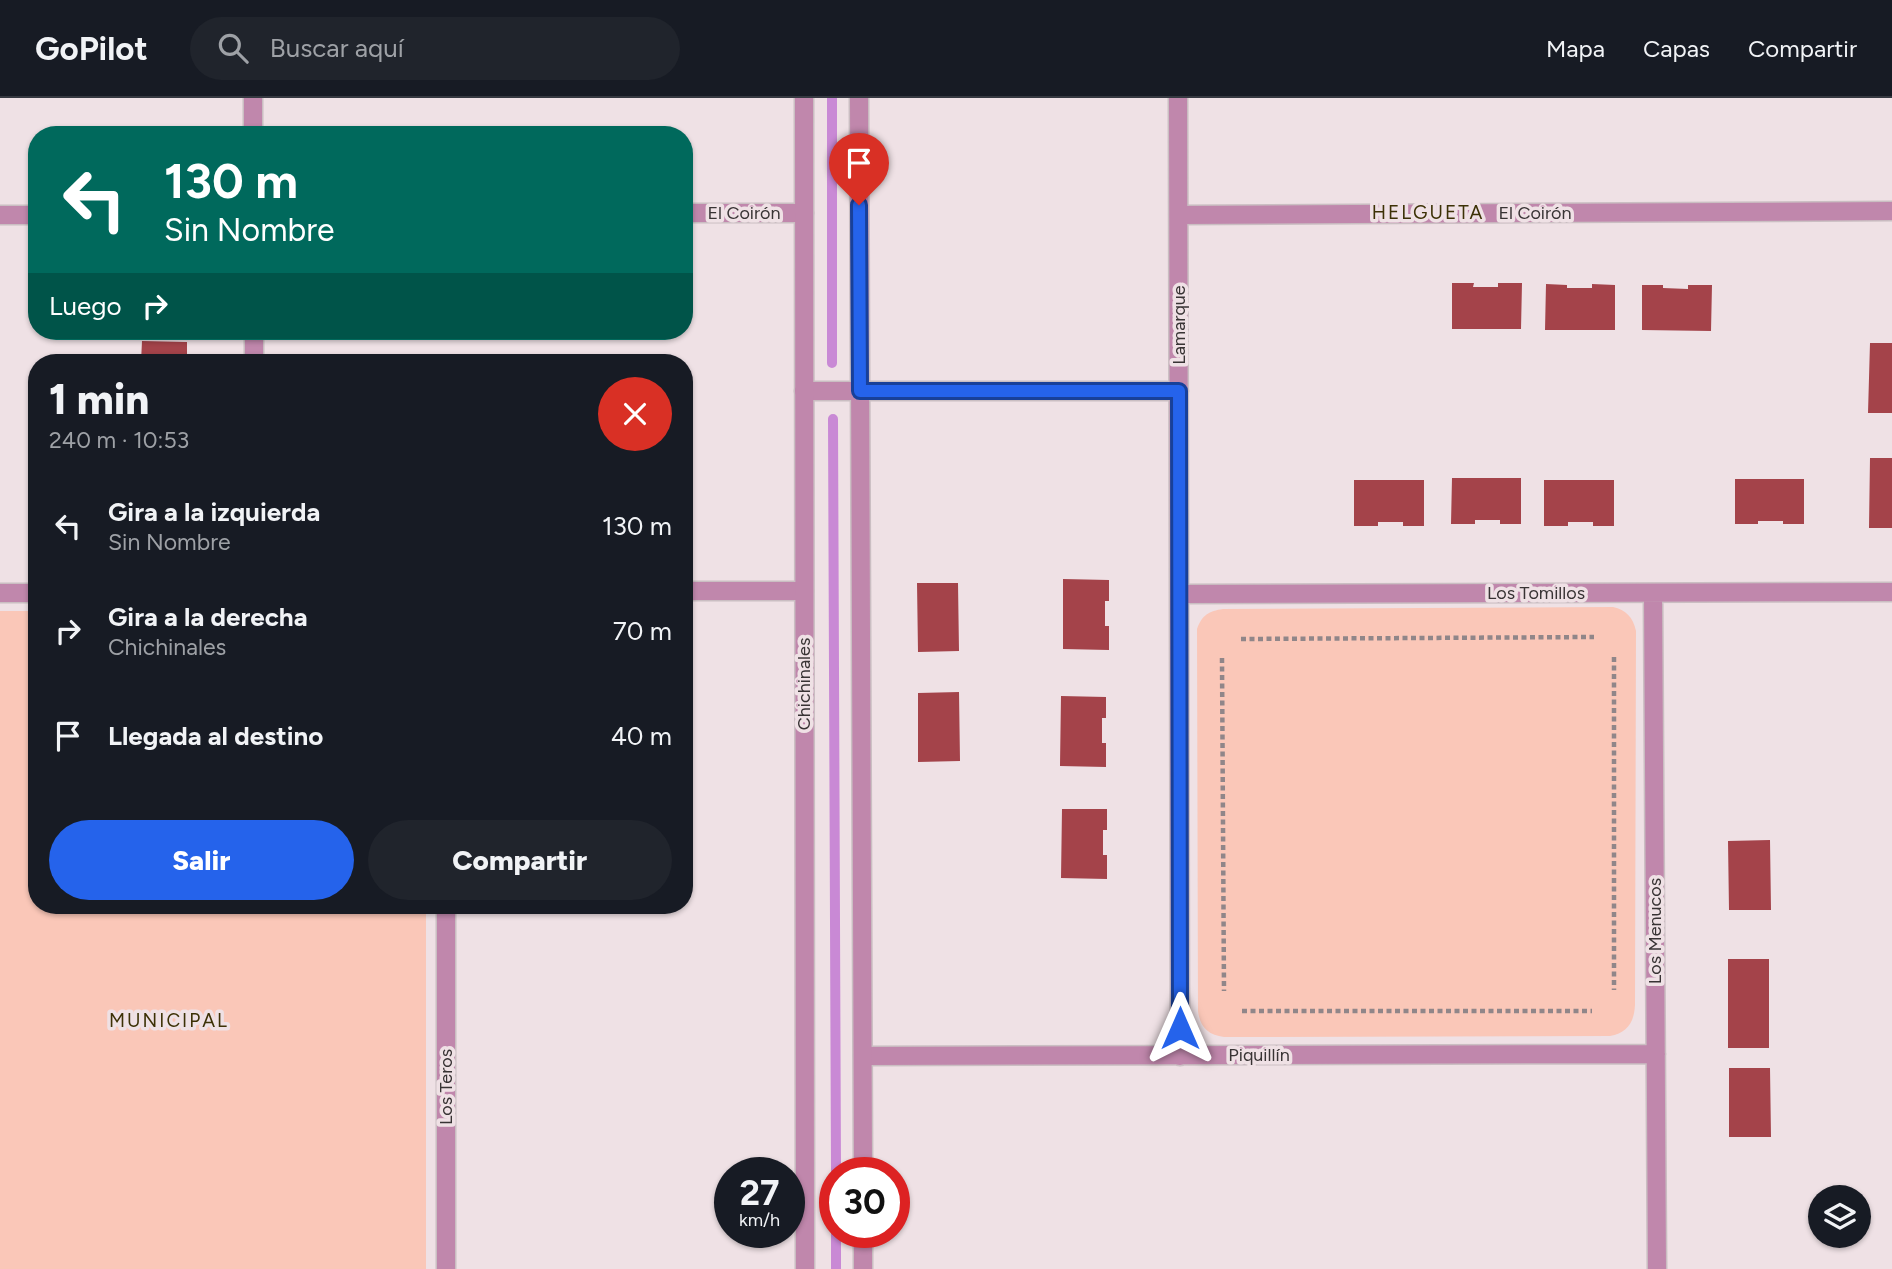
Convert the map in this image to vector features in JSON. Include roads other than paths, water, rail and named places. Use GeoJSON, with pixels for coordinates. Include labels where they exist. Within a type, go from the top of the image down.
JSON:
{"type":"FeatureCollection","features":[{"type":"Feature","properties":{"kind":"street"},"geometry":{"type":"LineString","coordinates":[[253,98],[253,126]]}},
{"type":"Feature","properties":{"kind":"street","name":"Chichinales"},"geometry":{"type":"LineString","coordinates":[[804,98],[805,1269]]}},
{"type":"Feature","properties":{"kind":"street"},"geometry":{"type":"LineString","coordinates":[[859,98],[863,1157]]}},
{"type":"Feature","properties":{"kind":"street","name":"Lamarque"},"geometry":{"type":"LineString","coordinates":[[1178,98],[1180,1055]]}},
{"type":"Feature","properties":{"kind":"street","name":"El Coirón"},"geometry":{"type":"LineString","coordinates":[[1179,215],[1892,211]]}},
{"type":"Feature","properties":{"kind":"street","name":"El Coirón"},"geometry":{"type":"LineString","coordinates":[[693,213],[804,213]]}},
{"type":"Feature","properties":{"kind":"street"},"geometry":{"type":"LineString","coordinates":[[0,215],[28,215]]}},
{"type":"Feature","properties":{"kind":"street"},"geometry":{"type":"LineString","coordinates":[[804,391],[1179,391]]}},
{"type":"Feature","properties":{"kind":"street"},"geometry":{"type":"LineString","coordinates":[[693,591],[804,591]]}},
{"type":"Feature","properties":{"kind":"street"},"geometry":{"type":"LineString","coordinates":[[0,593],[28,593]]}},
{"type":"Feature","properties":{"kind":"street","name":"Los Menucos"},"geometry":{"type":"LineString","coordinates":[[1653,593],[1657,1269]]}},
{"type":"Feature","properties":{"kind":"street","name":"Los Tomillos"},"geometry":{"type":"LineString","coordinates":[[1179,594],[1892,593]]}},
{"type":"Feature","properties":{"kind":"street","name":"Los Teros"},"geometry":{"type":"LineString","coordinates":[[446,914],[446,1269]]}},
{"type":"Feature","properties":{"kind":"street","name":"Piquillín"},"geometry":{"type":"LineString","coordinates":[[863,1056],[1656,1054]]}},
{"type":"Feature","properties":{"kind":"street"},"geometry":{"type":"LineString","coordinates":[[863,1248],[863,1269]]}},
{"type":"Feature","properties":{"kind":"waterway"},"geometry":{"type":"LineString","coordinates":[[832,98],[832,363]]}},
{"type":"Feature","properties":{"kind":"waterway"},"geometry":{"type":"LineString","coordinates":[[833,419],[836,1157]]}},
{"type":"Feature","properties":{"kind":"waterway"},"geometry":{"type":"LineString","coordinates":[[836,1248],[836,1269]]}},
{"type":"Feature","properties":{"kind":"district","name":"HELGUETA"},"geometry":{"type":"Point","coordinates":[1428,212]}},
{"type":"Feature","properties":{"kind":"district","name":"MUNICIPAL"},"geometry":{"type":"Point","coordinates":[169,1020]}}]}
